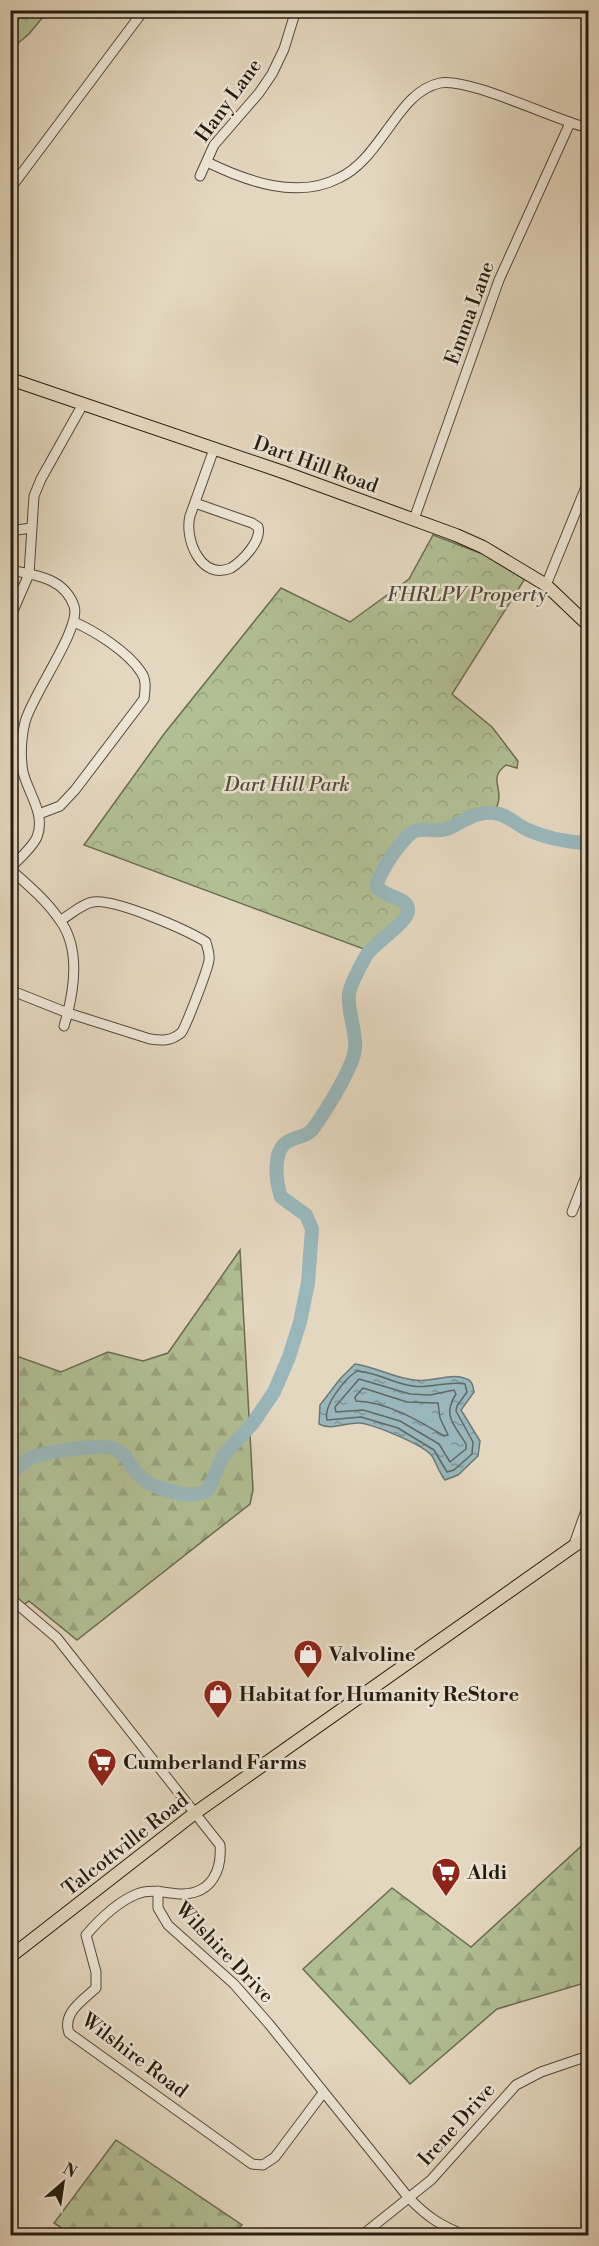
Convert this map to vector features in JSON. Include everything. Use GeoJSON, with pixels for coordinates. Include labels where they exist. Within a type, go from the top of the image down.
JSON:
{"type":"FeatureCollection","features":[{"type":"Feature","properties":{"kind":"main road","name":"Dart Hill Road"},"geometry":{"type":"LineString","coordinates":[[10,379],[414,519],[483,547],[546,585],[588,625]]}},
{"type":"Feature","properties":{"kind":"main road","name":"Talcottville Road"},"geometry":{"type":"LineString","coordinates":[[10,1957],[195,1813],[588,1536]]}},
{"type":"Feature","properties":{"kind":"street"},"geometry":{"type":"LineString","coordinates":[[10,189],[144,10]]}},
{"type":"Feature","properties":{"kind":"street","name":"Hany Lane"},"geometry":{"type":"LineString","coordinates":[[200,176],[214,145],[259,93],[272,74],[284,50],[296,10]]}},
{"type":"Feature","properties":{"kind":"street"},"geometry":{"type":"LineString","coordinates":[[207,162],[274,186],[295,189],[321,186],[340,178],[357,165],[373,150],[408,102],[422,89],[441,82],[454,82],[478,88],[588,128]]}},
{"type":"Feature","properties":{"kind":"street","name":"Emma Lane"},"geometry":{"type":"LineString","coordinates":[[414,519],[499,280],[570,123]]}},
{"type":"Feature","properties":{"kind":"street"},"geometry":{"type":"LineString","coordinates":[[10,618],[29,574],[34,496],[41,479],[83,404]]}},
{"type":"Feature","properties":{"kind":"street"},"geometry":{"type":"LineString","coordinates":[[195,503],[258,527],[260,533],[255,543],[231,568],[222,571],[205,566],[195,553],[187,526],[195,503],[214,449]]}},
{"type":"Feature","properties":{"kind":"street"},"geometry":{"type":"LineString","coordinates":[[546,585],[588,482]]}},
{"type":"Feature","properties":{"kind":"street"},"geometry":{"type":"LineString","coordinates":[[10,531],[31,528]]}},
{"type":"Feature","properties":{"kind":"street"},"geometry":{"type":"LineString","coordinates":[[10,570],[48,578],[65,589],[75,608],[74,622],[68,636],[34,698],[25,720],[20,745],[26,780],[39,814],[37,836],[10,869],[61,920],[69,942],[74,970],[73,998],[64,1026]]}},
{"type":"Feature","properties":{"kind":"street"},"geometry":{"type":"LineString","coordinates":[[39,814],[60,806],[75,790],[144,699],[146,686],[142,672],[100,636],[74,622]]}},
{"type":"Feature","properties":{"kind":"street"},"geometry":{"type":"LineString","coordinates":[[10,990],[68,1013],[150,1039],[162,1041],[172,1039],[183,1031],[203,982],[210,957],[206,942],[191,932],[110,902],[92,902],[61,920]]}},
{"type":"Feature","properties":{"kind":"street"},"geometry":{"type":"LineString","coordinates":[[572,1212],[588,1171]]}},
{"type":"Feature","properties":{"kind":"street"},"geometry":{"type":"LineString","coordinates":[[573,1546],[588,1505]]}},
{"type":"Feature","properties":{"kind":"street","name":"Wilshire Drive"},"geometry":{"type":"LineString","coordinates":[[10,1598],[57,1638],[220,1845],[221,1862],[214,1879],[200,1891],[184,1894],[158,1891],[158,1908],[168,1925],[234,1984],[408,2197],[427,2216],[446,2228],[467,2235]]}},
{"type":"Feature","properties":{"kind":"street","name":"Wilshire Road"},"geometry":{"type":"LineString","coordinates":[[158,1891],[137,1894],[123,1902],[86,1935],[96,1972],[96,1988],[68,2016],[66,2024],[69,2033],[252,2164],[263,2165],[275,2157],[323,2093]]}},
{"type":"Feature","properties":{"kind":"street","name":"Irene Drive"},"geometry":{"type":"LineString","coordinates":[[361,2235],[431,2180],[516,2085],[541,2072],[588,2056]]}},
{"type":"Feature","properties":{"kind":"green space"},"geometry":{"type":"Polygon","coordinates":[[[11,10],[48,11],[29,34],[11,49],[11,10]]]}},
{"type":"Feature","properties":{"kind":"green space","name":"Dart Hill Park"},"geometry":{"type":"Polygon","coordinates":[[[433,535],[488,556],[526,577],[452,694],[492,727],[518,761],[517,768],[506,765],[498,774],[499,798],[494,813],[473,815],[441,831],[415,831],[401,844],[376,884],[383,893],[399,900],[407,907],[408,913],[401,923],[369,951],[84,845],[164,734],[281,588],[350,622],[409,579],[433,535]]]}},
{"type":"Feature","properties":{"kind":"green space"},"geometry":{"type":"Polygon","coordinates":[[[240,1250],[253,1490],[250,1504],[77,1640],[29,1601],[11,1614],[11,1354],[61,1372],[108,1352],[143,1361],[168,1353],[240,1250]]]}},
{"type":"Feature","properties":{"kind":"green space"},"geometry":{"type":"Polygon","coordinates":[[[588,1840],[588,1982],[497,2009],[410,2084],[303,1969],[392,1888],[471,1947],[588,1840]]]}},
{"type":"Feature","properties":{"kind":"green space"},"geometry":{"type":"Polygon","coordinates":[[[116,2140],[242,2225],[233,2235],[74,2236],[54,2223],[116,2140]]]}},
{"type":"Feature","properties":{"kind":"water"},"geometry":{"type":"Polygon","coordinates":[[[355,1364],[414,1380],[458,1377],[469,1380],[474,1392],[461,1410],[480,1441],[478,1456],[458,1475],[445,1480],[432,1456],[419,1446],[399,1436],[360,1423],[329,1427],[319,1424],[320,1405],[355,1364]]]}},
{"type":"Feature","properties":{"kind":"waterway"},"geometry":{"type":"LineString","coordinates":[[10,1473],[40,1455],[74,1449],[109,1447],[123,1454],[145,1480],[162,1489],[183,1494],[201,1493],[208,1490],[223,1456],[253,1423],[274,1392],[289,1357],[300,1322],[308,1283],[312,1229],[306,1215],[281,1197],[277,1174],[278,1157],[285,1144],[312,1130],[344,1079],[355,1049],[349,1001],[352,985],[366,956],[407,914],[408,909],[404,902],[384,893],[377,886],[386,865],[398,847],[415,831],[443,830],[475,815],[487,813],[503,815],[526,829],[549,838],[588,843]]}},
{"type":"Feature","properties":{"kind":"place","name":"Valvoline"},"geometry":{"type":"Point","coordinates":[308,1680]}},
{"type":"Feature","properties":{"kind":"place","name":"Habitat for Humanity ReStore"},"geometry":{"type":"Point","coordinates":[218,1720]}},
{"type":"Feature","properties":{"kind":"place","name":"Cumberland Farms"},"geometry":{"type":"Point","coordinates":[102,1788]}},
{"type":"Feature","properties":{"kind":"place","name":"Aldi"},"geometry":{"type":"Point","coordinates":[446,1898]}},
{"type":"Feature","properties":{"kind":"park label","name":"FHRLPV Property"},"geometry":{"type":"Point","coordinates":[467,594]}}]}
